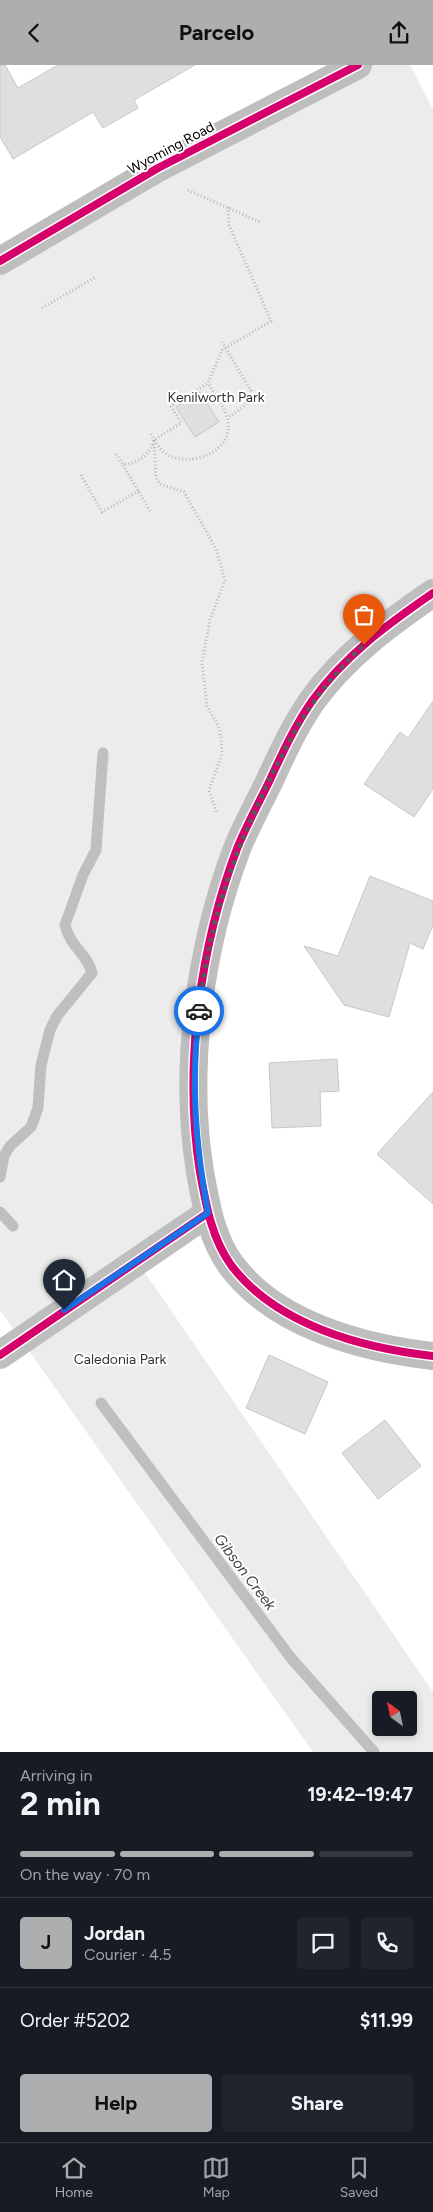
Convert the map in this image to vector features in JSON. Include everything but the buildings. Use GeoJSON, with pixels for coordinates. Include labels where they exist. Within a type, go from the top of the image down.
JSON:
{"type":"FeatureCollection","features":[{"type":"Feature","properties":{"kind":"street","name":"Wyoming Road"},"geometry":{"type":"LineString","coordinates":[[0,261],[158,168],[358,65]]}},
{"type":"Feature","properties":{"kind":"street"},"geometry":{"type":"LineString","coordinates":[[433,593],[364,645],[342,665],[311,703],[296,727],[239,844],[208,945],[196,1035],[195,1124],[197,1152],[208,1213],[216,1239],[224,1254],[243,1278],[268,1301],[313,1325],[344,1337],[406,1353],[433,1356]]}},
{"type":"Feature","properties":{"kind":"street"},"geometry":{"type":"LineString","coordinates":[[0,1355],[208,1213]]}},
{"type":"Feature","properties":{"kind":"path"},"geometry":{"type":"LineString","coordinates":[[158,168],[170,182],[260,222]]}},
{"type":"Feature","properties":{"kind":"path"},"geometry":{"type":"LineString","coordinates":[[123,464],[134,463],[148,454],[152,449],[154,440],[181,423],[171,406],[208,383],[222,350],[271,321],[229,225],[228,207]]}},
{"type":"Feature","properties":{"kind":"path"},"geometry":{"type":"LineString","coordinates":[[42,308],[96,277]]}},
{"type":"Feature","properties":{"kind":"path"},"geometry":{"type":"LineString","coordinates":[[222,342],[251,391],[249,400],[244,408],[227,418]]}},
{"type":"Feature","properties":{"kind":"path"},"geometry":{"type":"LineString","coordinates":[[151,434],[165,453],[185,459],[206,456],[216,449],[228,433],[227,418],[208,383]]}},
{"type":"Feature","properties":{"kind":"path"},"geometry":{"type":"LineString","coordinates":[[154,440],[156,478],[160,484],[184,493],[216,549],[225,580],[210,620],[202,663],[207,707],[218,725],[222,754],[209,790]]}},
{"type":"Feature","properties":{"kind":"path"},"geometry":{"type":"LineString","coordinates":[[116,454],[150,511]]}},
{"type":"Feature","properties":{"kind":"path"},"geometry":{"type":"LineString","coordinates":[[81,475],[102,511],[139,491]]}},
{"type":"Feature","properties":{"kind":"green space","name":"Kenilworth Park"},"geometry":{"type":"Polygon","coordinates":[[[358,65],[410,65],[433,109],[433,593],[347,660],[239,844],[203,979],[208,1213],[137,1261],[433,1692],[433,1752],[313,1752],[0,1310],[0,263],[358,65]]]}},
{"type":"Feature","properties":{"kind":"waterway"},"geometry":{"type":"LineString","coordinates":[[0,1177],[4,1156],[10,1146],[31,1127],[38,1108],[41,1065],[50,1030],[57,1016],[92,973],[90,966],[67,933],[65,925],[83,875],[96,850],[103,753]]}},
{"type":"Feature","properties":{"kind":"waterway"},"geometry":{"type":"LineString","coordinates":[[0,1212],[13,1226]]}},
{"type":"Feature","properties":{"kind":"waterway","name":"Gibson Creek"},"geometry":{"type":"LineString","coordinates":[[101,1403],[291,1658],[374,1752]]}},
{"type":"Feature","properties":{"kind":"cycle path"},"geometry":{"type":"LineString","coordinates":[[0,261],[158,168],[358,65]]}},
{"type":"Feature","properties":{"kind":"cycle path"},"geometry":{"type":"LineString","coordinates":[[433,593],[352,655],[312,701],[294,731],[249,822],[238,846],[225,884],[205,965],[198,1007],[193,1091],[195,1132],[200,1172],[210,1220],[224,1254],[231,1265],[250,1286],[296,1318],[322,1330],[378,1347],[433,1356]]}},
{"type":"Feature","properties":{"kind":"cycle path"},"geometry":{"type":"LineString","coordinates":[[0,1355],[208,1213]]}},
{"type":"Feature","properties":{"kind":"way so far"},"geometry":{"type":"LineString","coordinates":[[199,1011],[208,945],[217,910],[239,844],[296,727],[311,703],[342,665],[364,645]]}},
{"type":"Feature","properties":{"kind":"route"},"geometry":{"type":"LineString","coordinates":[[64,1310],[208,1213],[197,1152],[195,1124],[196,1035],[199,1011]]}},
{"type":"Feature","properties":{"kind":"park label","name":"Caledonia Park"},"geometry":{"type":"Point","coordinates":[120,1359]}}]}
